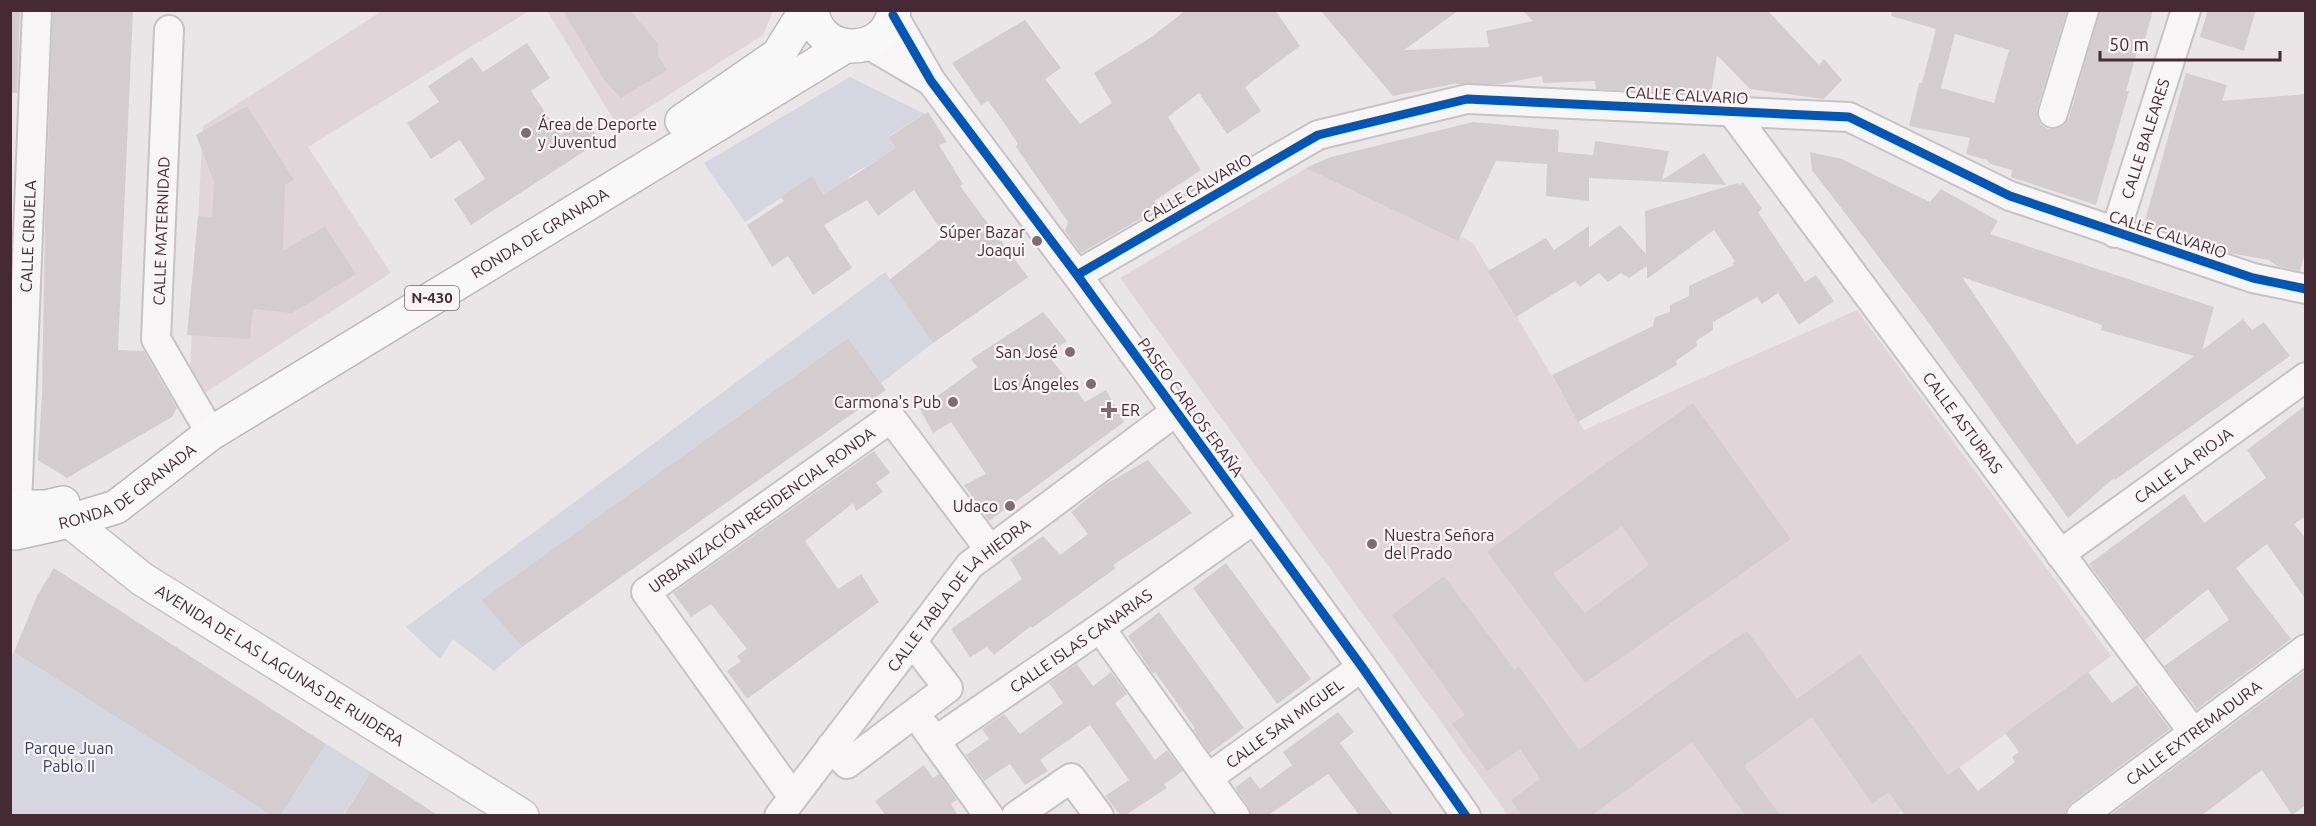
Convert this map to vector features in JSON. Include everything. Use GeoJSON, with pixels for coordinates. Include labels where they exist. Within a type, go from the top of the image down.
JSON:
{"type":"FeatureCollection","features":[{"type":"Feature","properties":{"kind":"main road","name":"RONDA DE GRANADA"},"geometry":{"type":"LineString","coordinates":[[26,522],[107,491],[203,420],[704,107],[778,55],[806,10]]}},
{"type":"Feature","properties":{"kind":"main road"},"geometry":{"type":"LineString","coordinates":[[812,10],[819,31],[831,41],[856,46]]}},
{"type":"Feature","properties":{"kind":"main road","name":"N-430"},"geometry":{"type":"LineString","coordinates":[[856,46],[884,33],[894,13]]}},
{"type":"Feature","properties":{"kind":"main road","name":"RONDA DE GRANADA"},"geometry":{"type":"LineString","coordinates":[[26,522],[116,507],[210,434],[856,46]]}},
{"type":"Feature","properties":{"kind":"main road","name":"AVENIDA DE LAS LAGUNAS DE RUIDERA"},"geometry":{"type":"LineString","coordinates":[[26,522],[142,579],[522,816]]}},
{"type":"Feature","properties":{"kind":"street","name":"CALLE CIRUELA"},"geometry":{"type":"LineString","coordinates":[[26,522],[37,10]]}},
{"type":"Feature","properties":{"kind":"street"},"geometry":{"type":"LineString","coordinates":[[2053,113],[2084,10]]}},
{"type":"Feature","properties":{"kind":"street","name":"CALLE BALEARES"},"geometry":{"type":"LineString","coordinates":[[2115,233],[2186,10]]}},
{"type":"Feature","properties":{"kind":"street","name":"PASEO CARLOS ERAÑA"},"geometry":{"type":"LineString","coordinates":[[894,13],[931,81],[1077,275],[1362,667],[1456,812]]}},
{"type":"Feature","properties":{"kind":"street","name":"CALLE MATERNIDAD"},"geometry":{"type":"LineString","coordinates":[[169,30],[156,339],[203,420]]}},
{"type":"Feature","properties":{"kind":"street","name":"PASEO CARLOS ERAÑA"},"geometry":{"type":"LineString","coordinates":[[856,46],[931,81]]}},
{"type":"Feature","properties":{"kind":"street","name":"CALLE CALVARIO"},"geometry":{"type":"LineString","coordinates":[[1077,275],[1318,135],[1467,99],[1849,117],[2010,196],[2253,278],[2306,289]]}},
{"type":"Feature","properties":{"kind":"street","name":"CALLE ASTURIAS"},"geometry":{"type":"LineString","coordinates":[[1732,112],[2193,732]]}},
{"type":"Feature","properties":{"kind":"street","name":"CALLE LA RIOJA"},"geometry":{"type":"LineString","coordinates":[[2060,554],[2306,377]]}},
{"type":"Feature","properties":{"kind":"street","name":"CALLE TABLA DE LA HIEDRA"},"geometry":{"type":"LineString","coordinates":[[786,806],[970,565],[1175,412]]}},
{"type":"Feature","properties":{"kind":"street","name":"URBANIZACIÓN RESIDENCIAL RONDA"},"geometry":{"type":"LineString","coordinates":[[786,806],[646,592],[891,418],[990,550]]}},
{"type":"Feature","properties":{"kind":"street","name":"CALLE ISLAS CANARIAS"},"geometry":{"type":"LineString","coordinates":[[935,741],[1253,520]]}},
{"type":"Feature","properties":{"kind":"street"},"geometry":{"type":"LineString","coordinates":[[1100,628],[1235,816]]}},
{"type":"Feature","properties":{"kind":"street"},"geometry":{"type":"LineString","coordinates":[[831,747],[847,764],[948,688],[912,641]]}},
{"type":"Feature","properties":{"kind":"street","name":"CALLE EXTREMADURA"},"geometry":{"type":"LineString","coordinates":[[2080,816],[2306,649]]}},
{"type":"Feature","properties":{"kind":"street","name":"CALLE SAN MIGUEL"},"geometry":{"type":"LineString","coordinates":[[1208,778],[1362,667]]}},
{"type":"Feature","properties":{"kind":"street"},"geometry":{"type":"LineString","coordinates":[[915,713],[989,816]]}},
{"type":"Feature","properties":{"kind":"street"},"geometry":{"type":"LineString","coordinates":[[1016,816],[1071,778],[1099,816]]}},
{"type":"Feature","properties":{"kind":"shaded area"},"geometry":{"type":"Polygon","coordinates":[[[382,11],[529,11],[308,147],[391,273],[206,392],[190,369],[203,126],[382,11]]]}},
{"type":"Feature","properties":{"kind":"shaded area"},"geometry":{"type":"Polygon","coordinates":[[[547,11],[773,11],[763,35],[618,127],[547,11]]]}},
{"type":"Feature","properties":{"kind":"shaded area"},"geometry":{"type":"Polygon","coordinates":[[[1315,163],[1473,243],[1584,430],[1857,310],[2111,656],[1895,815],[1508,815],[1120,278],[1315,163]]]}},
{"type":"Feature","properties":{"kind":"green space"},"geometry":{"type":"Polygon","coordinates":[[[850,77],[925,114],[889,136],[904,160],[883,157],[848,177],[855,186],[830,203],[812,177],[745,222],[704,163],[850,77]]]}},
{"type":"Feature","properties":{"kind":"green space"},"geometry":{"type":"Polygon","coordinates":[[[885,272],[933,343],[881,383],[848,338],[483,600],[522,647],[494,671],[453,639],[440,659],[406,627],[885,272]]]}},
{"type":"Feature","properties":{"kind":"green space","name":"Parque Juan Pablo II"},"geometry":{"type":"Polygon","coordinates":[[[14,652],[273,815],[11,815],[10,659],[14,652]]]}},
{"type":"Feature","properties":{"kind":"green space"},"geometry":{"type":"Polygon","coordinates":[[[326,744],[371,772],[343,815],[280,816],[326,744]]]}},
{"type":"Feature","properties":{"kind":"building"},"geometry":{"type":"Polygon","coordinates":[[[10,10],[20,10],[17,93],[10,93],[10,10]]]}},
{"type":"Feature","properties":{"kind":"building"},"geometry":{"type":"Polygon","coordinates":[[[53,10],[133,10],[118,350],[144,351],[177,408],[172,417],[67,478],[38,460],[53,10]]]}},
{"type":"Feature","properties":{"kind":"building"},"geometry":{"type":"Polygon","coordinates":[[[563,10],[630,10],[658,44],[658,56],[667,70],[621,98],[604,80],[563,10]]]}},
{"type":"Feature","properties":{"kind":"building"},"geometry":{"type":"Polygon","coordinates":[[[1186,10],[1275,10],[1300,46],[1245,87],[1261,111],[1227,134],[1199,93],[1168,117],[1201,170],[1154,201],[1159,208],[1081,253],[1065,231],[1068,222],[1016,147],[1018,144],[1002,120],[988,101],[981,105],[952,63],[1025,20],[1061,68],[1045,79],[1080,124],[1112,103],[1094,73],[1153,36],[1186,10]]]}},
{"type":"Feature","properties":{"kind":"building"},"geometry":{"type":"Polygon","coordinates":[[[1320,10],[1459,10],[1404,50],[1489,47],[1486,31],[1533,21],[1522,10],[1767,10],[1819,65],[1824,59],[1842,80],[1824,99],[1750,89],[1717,55],[1711,94],[1596,89],[1595,81],[1543,83],[1542,76],[1501,84],[1453,84],[1393,96],[1320,10]]]}},
{"type":"Feature","properties":{"kind":"building"},"geometry":{"type":"Polygon","coordinates":[[[1892,10],[2067,10],[2037,109],[2037,117],[2041,125],[2048,129],[2056,129],[2064,125],[2069,118],[2100,10],[2153,10],[2142,50],[2138,48],[2126,91],[2129,91],[2096,205],[2011,177],[2012,170],[1966,154],[1970,138],[1909,126],[1919,83],[1922,83],[1936,29],[1891,16],[1892,10]],[[1955,34],[1941,88],[1994,103],[2009,50],[1955,34]]]}},
{"type":"Feature","properties":{"kind":"building"},"geometry":{"type":"Polygon","coordinates":[[[2208,10],[2256,10],[2244,51],[2200,37],[2208,10]]]}},
{"type":"Feature","properties":{"kind":"building","name":"Área de Deporte y Juventud"},"geometry":{"type":"Polygon","coordinates":[[[527,43],[550,78],[531,91],[560,135],[585,118],[600,141],[471,225],[454,199],[485,179],[460,140],[431,159],[407,123],[439,102],[428,86],[472,57],[483,72],[527,43]]]}},
{"type":"Feature","properties":{"kind":"building"},"geometry":{"type":"Polygon","coordinates":[[[2186,73],[2227,85],[2222,101],[2306,94],[2306,248],[2300,271],[2277,266],[2269,260],[2229,253],[2200,243],[2181,233],[2181,236],[2144,224],[2186,73]]]}},
{"type":"Feature","properties":{"kind":"building"},"geometry":{"type":"Polygon","coordinates":[[[247,106],[294,180],[285,185],[283,251],[325,226],[356,274],[292,313],[253,309],[250,339],[187,335],[198,216],[212,217],[214,182],[196,135],[247,106]]]}},
{"type":"Feature","properties":{"kind":"building"},"geometry":{"type":"Polygon","coordinates":[[[928,112],[947,142],[939,145],[963,184],[960,186],[1028,277],[933,343],[889,280],[945,236],[914,190],[878,216],[867,200],[824,225],[852,268],[813,295],[788,256],[772,267],[747,225],[784,201],[781,197],[812,176],[824,195],[896,148],[889,137],[928,112]]]}},
{"type":"Feature","properties":{"kind":"building"},"geometry":{"type":"Polygon","coordinates":[[[1473,122],[1559,130],[1558,152],[1593,155],[1595,141],[1669,151],[1662,180],[1704,153],[1726,185],[1589,178],[1589,201],[1546,196],[1547,164],[1496,161],[1458,241],[1306,168],[1331,157],[1473,122]]]}},
{"type":"Feature","properties":{"kind":"building"},"geometry":{"type":"Polygon","coordinates":[[[1810,152],[1842,159],[1930,202],[1941,189],[1998,221],[1990,234],[2214,307],[2202,350],[2243,319],[2252,330],[2264,322],[2290,356],[2115,480],[2114,478],[2068,518],[1923,315],[1812,170],[1810,152]],[[1962,277],[2077,445],[2194,356],[2101,330],[2102,325],[1962,277]]]}},
{"type":"Feature","properties":{"kind":"building"},"geometry":{"type":"Polygon","coordinates":[[[1743,182],[1762,209],[1758,212],[1805,282],[1816,275],[1834,301],[1799,325],[1778,293],[1762,304],[1757,297],[1713,322],[1713,330],[1696,341],[1697,346],[1676,361],[1677,365],[1578,422],[1552,375],[1653,326],[1655,317],[1670,312],[1670,305],[1689,296],[1689,286],[1734,265],[1732,263],[1735,261],[1714,230],[1647,279],[1647,266],[1629,278],[1621,273],[1608,282],[1599,273],[1580,287],[1575,281],[1516,317],[1488,271],[1546,238],[1554,250],[1589,226],[1589,247],[1620,225],[1646,254],[1645,211],[1738,183],[1740,185],[1743,182]]]}},
{"type":"Feature","properties":{"kind":"building"},"geometry":{"type":"Polygon","coordinates":[[[1043,312],[1067,341],[1047,354],[1085,402],[1106,390],[1124,422],[989,521],[964,485],[986,474],[951,422],[933,433],[920,409],[977,367],[971,359],[1043,312]]]}},
{"type":"Feature","properties":{"kind":"building"},"geometry":{"type":"Polygon","coordinates":[[[848,338],[886,390],[522,647],[482,600],[848,338]]]}},
{"type":"Feature","properties":{"kind":"building"},"geometry":{"type":"Polygon","coordinates":[[[1693,403],[1791,539],[1585,683],[1487,552],[1587,477],[1693,403]],[[1622,526],[1553,574],[1585,613],[1649,565],[1622,526]]]}},
{"type":"Feature","properties":{"kind":"building"},"geometry":{"type":"Polygon","coordinates":[[[2306,405],[2306,516],[2294,524],[2306,539],[2306,600],[2267,544],[2236,568],[2291,639],[2197,709],[2164,666],[2229,620],[2208,589],[2145,640],[2089,564],[2184,494],[2204,523],[2266,478],[2247,450],[2306,405]]]}},
{"type":"Feature","properties":{"kind":"building"},"geometry":{"type":"Polygon","coordinates":[[[874,451],[890,473],[876,483],[883,492],[856,511],[853,503],[805,541],[838,589],[861,574],[879,602],[747,699],[727,671],[741,661],[737,656],[747,649],[711,604],[691,617],[673,593],[874,451]]]}},
{"type":"Feature","properties":{"kind":"building"},"geometry":{"type":"Polygon","coordinates":[[[1148,460],[1192,513],[1113,565],[1116,568],[1032,628],[1031,626],[994,655],[987,647],[970,657],[951,629],[1022,579],[1010,559],[1043,536],[1060,555],[1088,534],[1071,512],[1106,484],[1148,460]]]}},
{"type":"Feature","properties":{"kind":"building"},"geometry":{"type":"Polygon","coordinates":[[[1226,563],[1311,679],[1277,704],[1193,588],[1226,563]]]}},
{"type":"Feature","properties":{"kind":"building"},"geometry":{"type":"Polygon","coordinates":[[[54,568],[326,744],[280,816],[273,816],[14,652],[37,596],[54,568]]]}},
{"type":"Feature","properties":{"kind":"building"},"geometry":{"type":"Polygon","coordinates":[[[1444,576],[1515,670],[1519,666],[1579,750],[1747,631],[1797,699],[1860,654],[1948,775],[1959,767],[1978,791],[2015,762],[2012,757],[2019,752],[2005,733],[2088,672],[2112,703],[2137,685],[2170,729],[2071,803],[2066,809],[2065,816],[1905,816],[1889,792],[1872,804],[1812,717],[1744,766],[1781,816],[1746,816],[1692,742],[1591,816],[1522,816],[1511,800],[1540,779],[1520,749],[1487,771],[1452,724],[1465,715],[1392,615],[1444,576]]]}},
{"type":"Feature","properties":{"kind":"building"},"geometry":{"type":"Polygon","coordinates":[[[1159,612],[1244,728],[1210,753],[1193,730],[1195,728],[1155,672],[1153,674],[1128,636],[1159,612]]]}},
{"type":"Feature","properties":{"kind":"building"},"geometry":{"type":"Polygon","coordinates":[[[1077,664],[1093,686],[1111,672],[1127,694],[1115,703],[1155,760],[1167,750],[1183,771],[1164,784],[1167,788],[1124,816],[1121,816],[1105,796],[1129,780],[1090,725],[1040,760],[1048,771],[1025,785],[1010,764],[984,781],[966,755],[989,739],[982,729],[1004,714],[1020,734],[1063,703],[1049,683],[1077,664]]]}},
{"type":"Feature","properties":{"kind":"building"},"geometry":{"type":"Polygon","coordinates":[[[2306,670],[2306,805],[2292,815],[2262,770],[2201,816],[2109,816],[2306,670]]]}},
{"type":"Feature","properties":{"kind":"building"},"geometry":{"type":"Polygon","coordinates":[[[1338,712],[1354,732],[1340,743],[1394,816],[1360,816],[1328,774],[1267,816],[1251,816],[1248,806],[1235,788],[1250,776],[1260,789],[1292,765],[1283,752],[1338,712]]]}},
{"type":"Feature","properties":{"kind":"building"},"geometry":{"type":"Polygon","coordinates":[[[924,765],[933,778],[939,774],[957,800],[951,804],[958,816],[886,816],[875,801],[924,765]]]}},
{"type":"Feature","properties":{"kind":"building"},"geometry":{"type":"Polygon","coordinates":[[[371,772],[439,816],[343,816],[371,772]]]}},
{"type":"Feature","properties":{"kind":"cycle path"},"geometry":{"type":"LineString","coordinates":[[893,15],[931,81],[1077,275],[1362,667],[1466,816]]}},
{"type":"Feature","properties":{"kind":"cycle path"},"geometry":{"type":"LineString","coordinates":[[1077,275],[1318,135],[1467,99],[1849,117],[2010,196],[2253,278],[2306,289]]}},
{"type":"Feature","properties":{"kind":"place","name":"Área de Deporte y Juventud"},"geometry":{"type":"Point","coordinates":[526,133]}},
{"type":"Feature","properties":{"kind":"place","name":"Súper Bazar Joaqui"},"geometry":{"type":"Point","coordinates":[1037,241]}},
{"type":"Feature","properties":{"kind":"place","name":"San José"},"geometry":{"type":"Point","coordinates":[1070,352]}},
{"type":"Feature","properties":{"kind":"place","name":"Los Ángeles"},"geometry":{"type":"Point","coordinates":[1091,384]}},
{"type":"Feature","properties":{"kind":"place","name":"Carmona's Pub"},"geometry":{"type":"Point","coordinates":[953,402]}},
{"type":"Feature","properties":{"kind":"place","name":"ER"},"geometry":{"type":"Point","coordinates":[1109,410]}},
{"type":"Feature","properties":{"kind":"place","name":"Udaco"},"geometry":{"type":"Point","coordinates":[1010,506]}},
{"type":"Feature","properties":{"kind":"place","name":"Nuestra Señora del Prado"},"geometry":{"type":"Point","coordinates":[1372,544]}}]}
